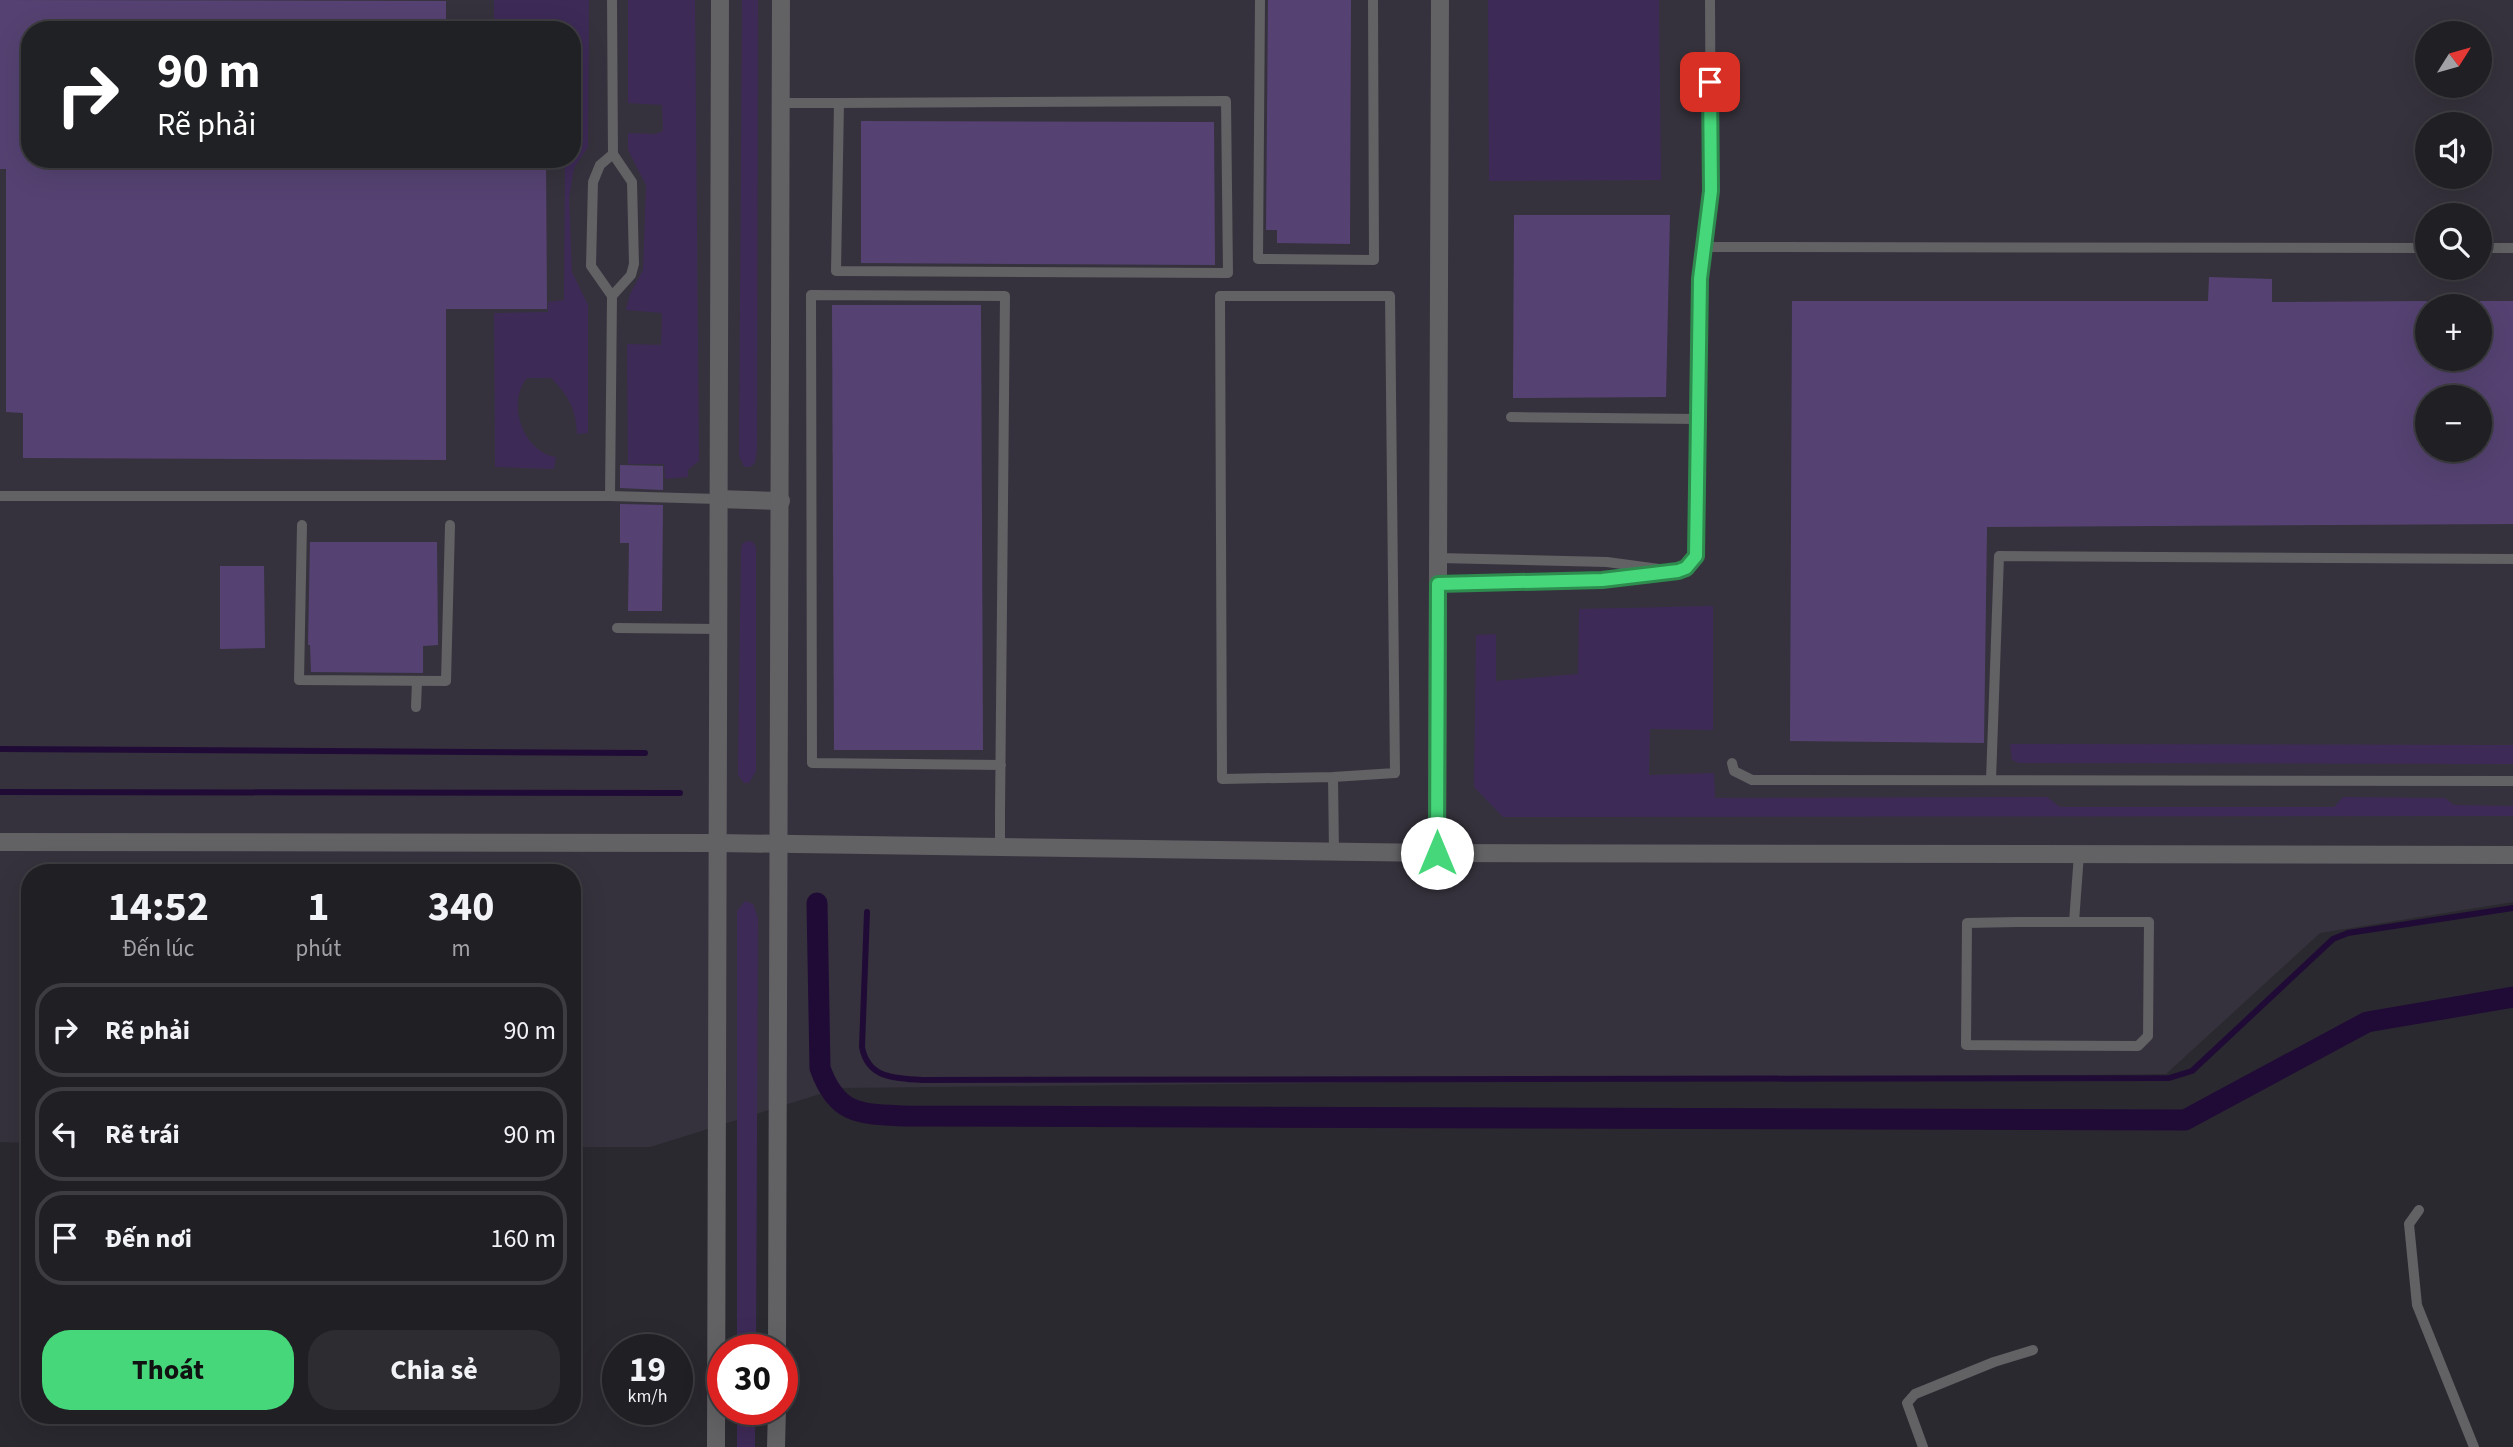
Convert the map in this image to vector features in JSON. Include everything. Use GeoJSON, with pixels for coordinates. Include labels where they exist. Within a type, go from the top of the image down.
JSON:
{"type":"FeatureCollection","features":[{"type":"Feature","properties":{"kind":"street"},"geometry":{"type":"LineString","coordinates":[[716,1447],[720,0]]}},
{"type":"Feature","properties":{"kind":"street"},"geometry":{"type":"LineString","coordinates":[[777,1334],[781,0]]}},
{"type":"Feature","properties":{"kind":"street"},"geometry":{"type":"LineString","coordinates":[[1437,853],[1440,0]]}},
{"type":"Feature","properties":{"kind":"street"},"geometry":{"type":"LineString","coordinates":[[718,499],[780,501]]}},
{"type":"Feature","properties":{"kind":"street"},"geometry":{"type":"LineString","coordinates":[[0,842],[718,843],[1437,853],[2513,855]]}},
{"type":"Feature","properties":{"kind":"street"},"geometry":{"type":"LineString","coordinates":[[776,1447],[777,1425]]}},
{"type":"Feature","properties":{"kind":"lane"},"geometry":{"type":"LineString","coordinates":[[612,0],[613,154],[632,182],[634,264],[631,275],[612,296]]}},
{"type":"Feature","properties":{"kind":"lane"},"geometry":{"type":"LineString","coordinates":[[1261,0],[1258,259],[1374,260],[1373,0]]}},
{"type":"Feature","properties":{"kind":"lane"},"geometry":{"type":"LineString","coordinates":[[1438,584],[1602,580],[1686,568],[1696,556],[1703,247],[1711,191],[1710,0]]}},
{"type":"Feature","properties":{"kind":"lane"},"geometry":{"type":"LineString","coordinates":[[781,103],[1226,101],[1227,273],[836,271],[838,103]]}},
{"type":"Feature","properties":{"kind":"lane"},"geometry":{"type":"LineString","coordinates":[[610,496],[612,296],[591,266],[593,182],[600,165],[613,154]]}},
{"type":"Feature","properties":{"kind":"lane"},"geometry":{"type":"LineString","coordinates":[[1703,247],[2415,248]]}},
{"type":"Feature","properties":{"kind":"lane"},"geometry":{"type":"LineString","coordinates":[[2492,248],[2513,248]]}},
{"type":"Feature","properties":{"kind":"lane"},"geometry":{"type":"LineString","coordinates":[[1000,848],[1001,765],[1005,296],[811,295],[812,763],[1001,765]]}},
{"type":"Feature","properties":{"kind":"lane"},"geometry":{"type":"LineString","coordinates":[[1220,296],[1390,296],[1395,773],[1333,777],[1222,779],[1220,296]]}},
{"type":"Feature","properties":{"kind":"lane"},"geometry":{"type":"LineString","coordinates":[[1511,417],[1698,419]]}},
{"type":"Feature","properties":{"kind":"lane"},"geometry":{"type":"LineString","coordinates":[[0,496],[610,496],[718,499]]}},
{"type":"Feature","properties":{"kind":"lane"},"geometry":{"type":"LineString","coordinates":[[302,525],[299,680],[446,681],[450,525]]}},
{"type":"Feature","properties":{"kind":"lane"},"geometry":{"type":"LineString","coordinates":[[1992,780],[1999,555],[2513,559]]}},
{"type":"Feature","properties":{"kind":"lane"},"geometry":{"type":"LineString","coordinates":[[1438,558],[1607,562],[1672,571]]}},
{"type":"Feature","properties":{"kind":"lane"},"geometry":{"type":"LineString","coordinates":[[617,628],[718,629]]}},
{"type":"Feature","properties":{"kind":"lane"},"geometry":{"type":"LineString","coordinates":[[416,681],[416,707]]}},
{"type":"Feature","properties":{"kind":"lane"},"geometry":{"type":"LineString","coordinates":[[1732,763],[1734,771],[1752,780],[2513,781]]}},
{"type":"Feature","properties":{"kind":"lane"},"geometry":{"type":"LineString","coordinates":[[1333,777],[1334,852]]}},
{"type":"Feature","properties":{"kind":"lane"},"geometry":{"type":"LineString","coordinates":[[2074,922],[2079,854]]}},
{"type":"Feature","properties":{"kind":"lane"},"geometry":{"type":"LineString","coordinates":[[2074,922],[2149,922],[2148,1036],[2138,1046],[1966,1045],[1967,923],[2074,922]]}},
{"type":"Feature","properties":{"kind":"lane"},"geometry":{"type":"LineString","coordinates":[[2419,1210],[2409,1224],[2417,1305],[2474,1447]]}},
{"type":"Feature","properties":{"kind":"lane"},"geometry":{"type":"LineString","coordinates":[[1923,1447],[1907,1403],[1915,1394],[1994,1362],[2033,1350]]}},
{"type":"Feature","properties":{"kind":"shaded area"},"geometry":{"type":"Polygon","coordinates":[[[0,0],[2513,0],[2513,902],[2320,933],[2166,1074],[839,1088],[650,1147],[581,1147],[581,864],[21,864],[21,1143],[0,1142],[0,0]]]}},
{"type":"Feature","properties":{"kind":"shaded area"},"geometry":{"type":"Polygon","coordinates":[[[494,0],[589,0],[588,147],[581,158],[581,21],[494,21],[494,0]]]}},
{"type":"Feature","properties":{"kind":"shaded area"},"geometry":{"type":"Polygon","coordinates":[[[628,0],[695,0],[699,461],[688,470],[688,477],[665,479],[664,464],[628,464],[627,344],[661,345],[662,313],[626,310],[630,294],[643,270],[646,185],[628,150],[628,133],[655,134],[663,131],[662,105],[628,103],[628,0]]]}},
{"type":"Feature","properties":{"kind":"shaded area"},"geometry":{"type":"Polygon","coordinates":[[[742,0],[758,0],[757,450],[755,463],[750,467],[744,467],[739,456],[742,0]]]}},
{"type":"Feature","properties":{"kind":"shaded area"},"geometry":{"type":"Polygon","coordinates":[[[1488,0],[1659,0],[1661,180],[1489,181],[1488,0]]]}},
{"type":"Feature","properties":{"kind":"shaded area"},"geometry":{"type":"Polygon","coordinates":[[[565,168],[574,168],[569,198],[572,272],[588,305],[588,433],[577,434],[570,403],[551,378],[527,378],[518,400],[521,425],[535,446],[556,457],[554,469],[495,467],[494,313],[548,312],[548,302],[564,300],[565,168]]]}},
{"type":"Feature","properties":{"kind":"shaded area"},"geometry":{"type":"Polygon","coordinates":[[[753,542],[756,547],[756,771],[749,783],[744,783],[738,775],[738,765],[741,551],[742,544],[753,542]]]}},
{"type":"Feature","properties":{"kind":"shaded area"},"geometry":{"type":"Polygon","coordinates":[[[1713,606],[1713,730],[1650,729],[1649,775],[1714,773],[1715,798],[2047,797],[2060,807],[2334,807],[2343,797],[2445,798],[2454,805],[2513,806],[2513,816],[1503,817],[1474,787],[1476,635],[1496,634],[1496,681],[1578,674],[1579,609],[1713,606]]]}},
{"type":"Feature","properties":{"kind":"shaded area"},"geometry":{"type":"Polygon","coordinates":[[[2010,744],[2513,745],[2513,764],[2019,763],[2012,760],[2010,744]]]}},
{"type":"Feature","properties":{"kind":"shaded area"},"geometry":{"type":"Polygon","coordinates":[[[745,901],[753,904],[758,918],[756,1334],[737,1334],[737,911],[745,901]]]}},
{"type":"Feature","properties":{"kind":"shaded area"},"geometry":{"type":"Polygon","coordinates":[[[737,1425],[755,1425],[755,1447],[737,1447],[737,1425]]]}},
{"type":"Feature","properties":{"kind":"building"},"geometry":{"type":"Polygon","coordinates":[[[0,0],[446,1],[446,21],[21,21],[21,168],[546,168],[547,309],[446,309],[446,460],[23,458],[23,413],[6,412],[6,169],[0,169],[0,0]]]}},
{"type":"Feature","properties":{"kind":"building"},"geometry":{"type":"Polygon","coordinates":[[[1268,0],[1351,0],[1350,244],[1277,243],[1277,230],[1266,230],[1268,0]]]}},
{"type":"Feature","properties":{"kind":"building"},"geometry":{"type":"Polygon","coordinates":[[[861,121],[1214,122],[1215,265],[861,263],[861,121]]]}},
{"type":"Feature","properties":{"kind":"building"},"geometry":{"type":"Polygon","coordinates":[[[1514,215],[1670,215],[1666,397],[1513,398],[1514,215]]]}},
{"type":"Feature","properties":{"kind":"building"},"geometry":{"type":"Polygon","coordinates":[[[2209,277],[2272,279],[2272,302],[2415,301],[2415,371],[2492,371],[2492,301],[2513,301],[2513,524],[1987,527],[1984,743],[1790,741],[1792,301],[2208,301],[2209,277]]]}},
{"type":"Feature","properties":{"kind":"building"},"geometry":{"type":"Polygon","coordinates":[[[832,305],[981,305],[983,750],[834,750],[832,305]]]}},
{"type":"Feature","properties":{"kind":"building"},"geometry":{"type":"Polygon","coordinates":[[[620,465],[663,466],[663,490],[620,488],[620,465]]]}},
{"type":"Feature","properties":{"kind":"building"},"geometry":{"type":"Polygon","coordinates":[[[620,504],[663,505],[662,611],[628,611],[629,543],[620,543],[620,504]]]}},
{"type":"Feature","properties":{"kind":"building"},"geometry":{"type":"Polygon","coordinates":[[[310,542],[437,542],[438,645],[423,646],[423,673],[311,672],[308,645],[310,542]]]}},
{"type":"Feature","properties":{"kind":"building"},"geometry":{"type":"Polygon","coordinates":[[[220,566],[264,566],[265,648],[220,649],[220,566]]]}},
{"type":"Feature","properties":{"kind":"waterway"},"geometry":{"type":"LineString","coordinates":[[0,749],[645,753]]}},
{"type":"Feature","properties":{"kind":"waterway"},"geometry":{"type":"LineString","coordinates":[[0,792],[680,793]]}},
{"type":"Feature","properties":{"kind":"waterway"},"geometry":{"type":"LineString","coordinates":[[817,903],[820,1068],[834,1095],[843,1104],[863,1113],[906,1116],[2185,1120],[2367,1022],[2513,997]]}},
{"type":"Feature","properties":{"kind":"waterway"},"geometry":{"type":"LineString","coordinates":[[867,912],[862,1047],[870,1065],[884,1075],[893,1077],[922,1080],[2169,1078],[2192,1071],[2333,939],[2348,933],[2513,908]]}},
{"type":"Feature","properties":{"kind":"route"},"geometry":{"type":"LineString","coordinates":[[1437,853],[1438,584],[1602,580],[1678,571],[1686,568],[1696,556],[1700,279],[1711,191],[1710,82]]}}]}
